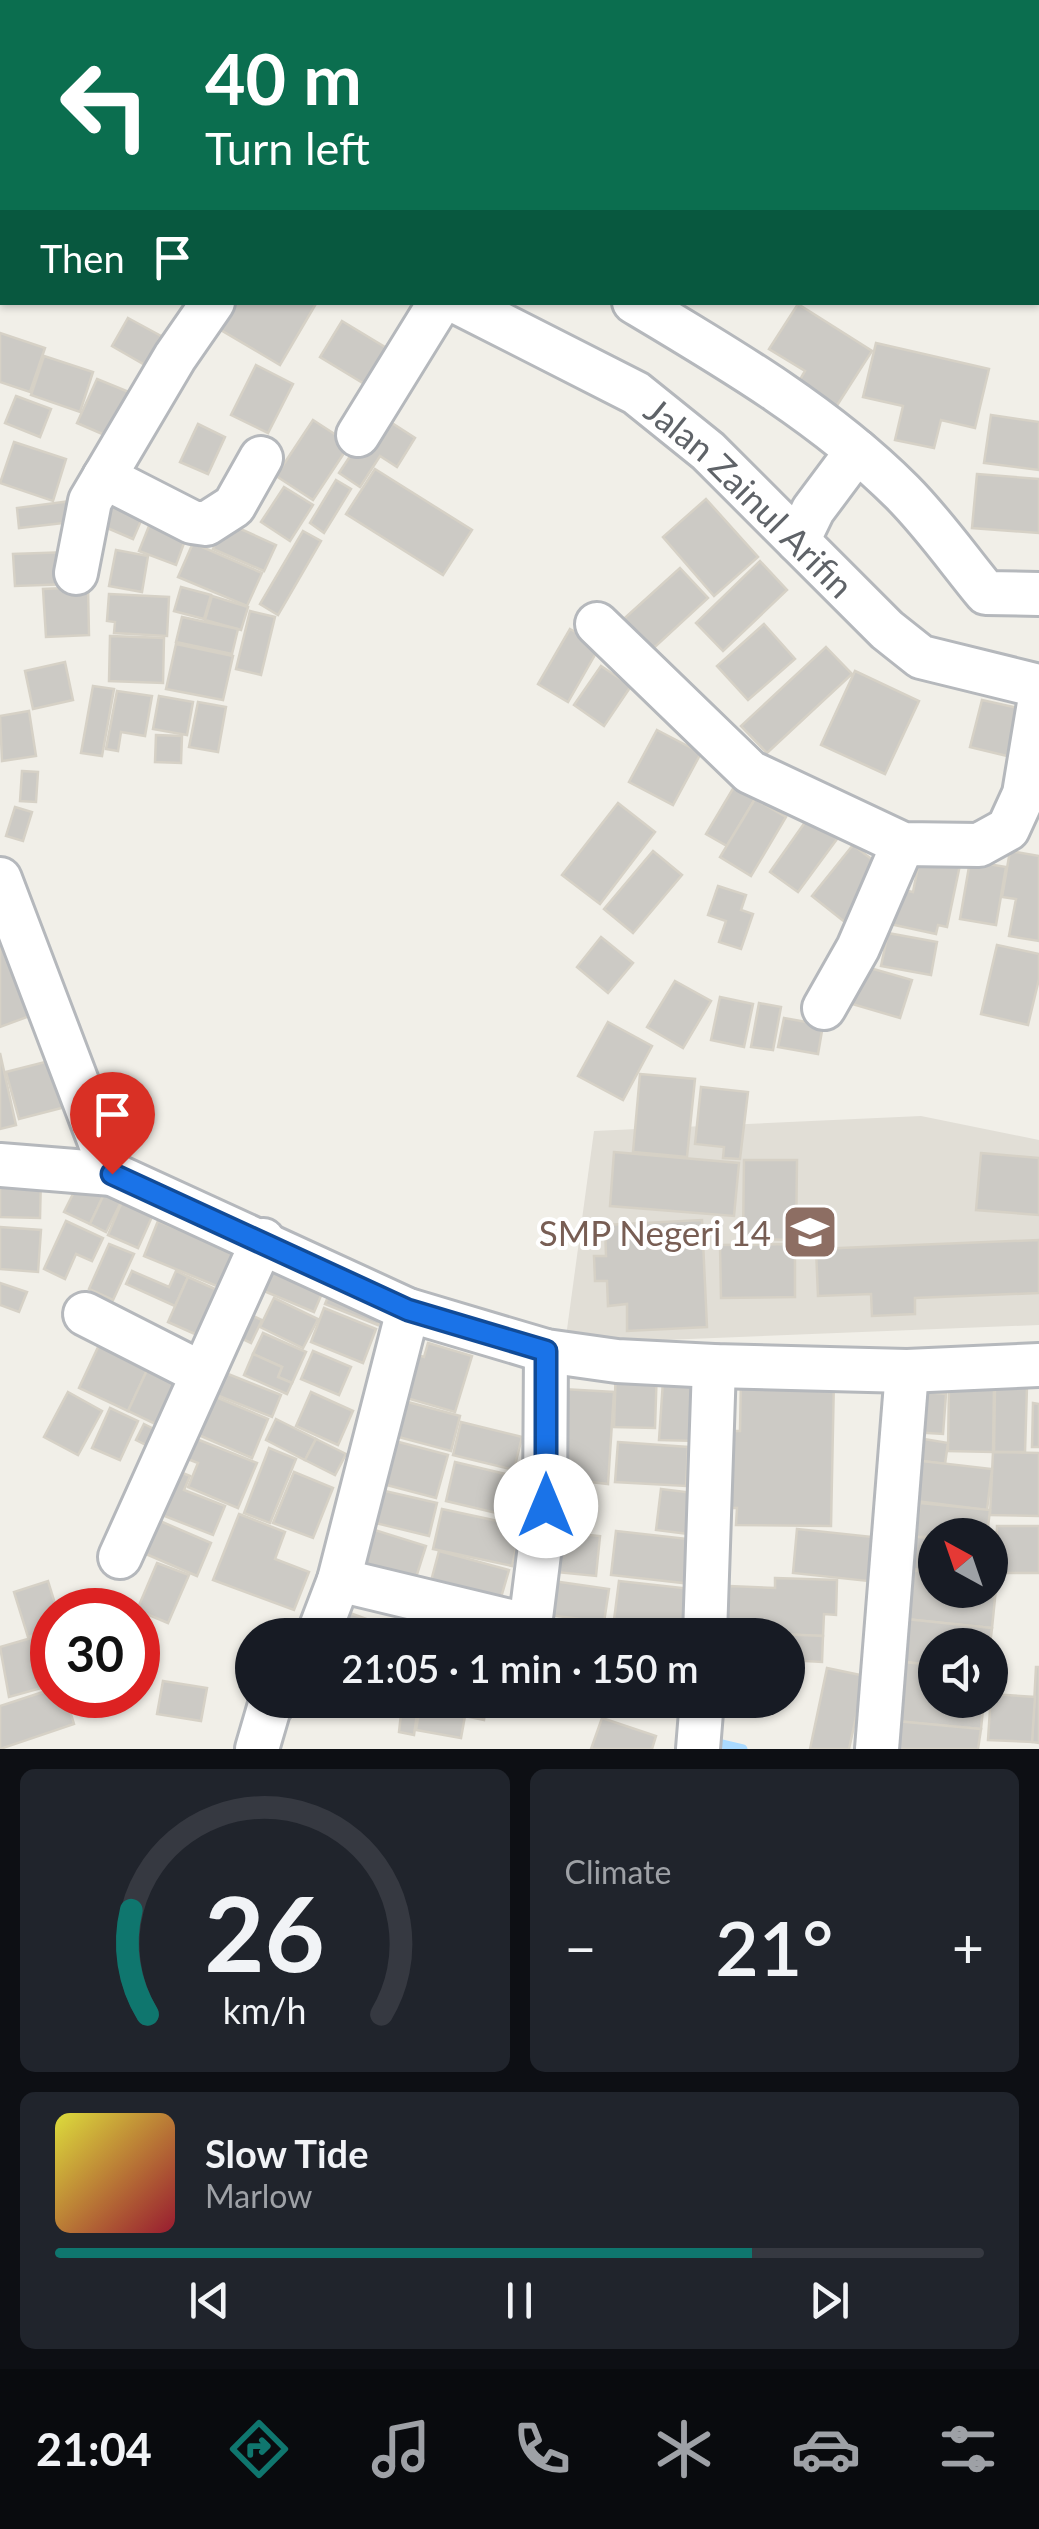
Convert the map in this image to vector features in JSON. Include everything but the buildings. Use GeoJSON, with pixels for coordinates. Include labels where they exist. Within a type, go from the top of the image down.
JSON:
{"type":"FeatureCollection","features":[{"type":"Feature","properties":{"kind":"street"},"geometry":{"type":"LineString","coordinates":[[76,574],[83,518],[210,305]]}},
{"type":"Feature","properties":{"kind":"street"},"geometry":{"type":"LineString","coordinates":[[358,434],[438,305]]}},
{"type":"Feature","properties":{"kind":"street","name":"Jalan Zainul Arifin"},"geometry":{"type":"LineString","coordinates":[[463,305],[636,393],[708,451],[887,630],[922,656],[1039,686]]}},
{"type":"Feature","properties":{"kind":"street"},"geometry":{"type":"LineString","coordinates":[[639,305],[760,380],[857,451],[904,494],[986,592],[1039,594]]}},
{"type":"Feature","properties":{"kind":"street"},"geometry":{"type":"LineString","coordinates":[[798,541],[812,510],[857,451]]}},
{"type":"Feature","properties":{"kind":"street"},"geometry":{"type":"LineString","coordinates":[[104,477],[192,522],[206,524],[234,506],[261,458]]}},
{"type":"Feature","properties":{"kind":"street"},"geometry":{"type":"LineString","coordinates":[[597,624],[750,772],[903,844],[979,845],[1008,829],[1024,794],[1039,703]]}},
{"type":"Feature","properties":{"kind":"street"},"geometry":{"type":"LineString","coordinates":[[824,1008],[858,948],[903,844]]}},
{"type":"Feature","properties":{"kind":"street"},"geometry":{"type":"LineString","coordinates":[[0,879],[112,1174]]}},
{"type":"Feature","properties":{"kind":"street"},"geometry":{"type":"LineString","coordinates":[[0,1165],[112,1174],[263,1240],[408,1310],[546,1351],[617,1362],[907,1372],[1039,1365]]}},
{"type":"Feature","properties":{"kind":"street"},"geometry":{"type":"LineString","coordinates":[[120,1556],[263,1240]]}},
{"type":"Feature","properties":{"kind":"street"},"geometry":{"type":"LineString","coordinates":[[324,1618],[338,1580],[408,1310]]}},
{"type":"Feature","properties":{"kind":"street"},"geometry":{"type":"LineString","coordinates":[[85,1314],[201,1373]]}},
{"type":"Feature","properties":{"kind":"street"},"geometry":{"type":"LineString","coordinates":[[338,1580],[530,1626],[546,1506],[546,1351]]}},
{"type":"Feature","properties":{"kind":"street"},"geometry":{"type":"LineString","coordinates":[[706,1618],[714,1366]]}},
{"type":"Feature","properties":{"kind":"street"},"geometry":{"type":"LineString","coordinates":[[878,1749],[907,1372]]}},
{"type":"Feature","properties":{"kind":"shaded area","name":"SMP Negeri 14"},"geometry":{"type":"Polygon","coordinates":[[[921,1116],[1039,1140],[1039,1325],[565,1344],[594,1131],[921,1116]]]}},
{"type":"Feature","properties":{"kind":"waterway"},"geometry":{"type":"LineString","coordinates":[[709,1741],[743,1749]]}},
{"type":"Feature","properties":{"kind":"place","name":"SMP Negeri 14"},"geometry":{"type":"Point","coordinates":[810,1232]}},
{"type":"Feature","properties":{"kind":"route"},"geometry":{"type":"LineString","coordinates":[[112,1174],[263,1240],[408,1310],[546,1351],[546,1506]]}}]}
